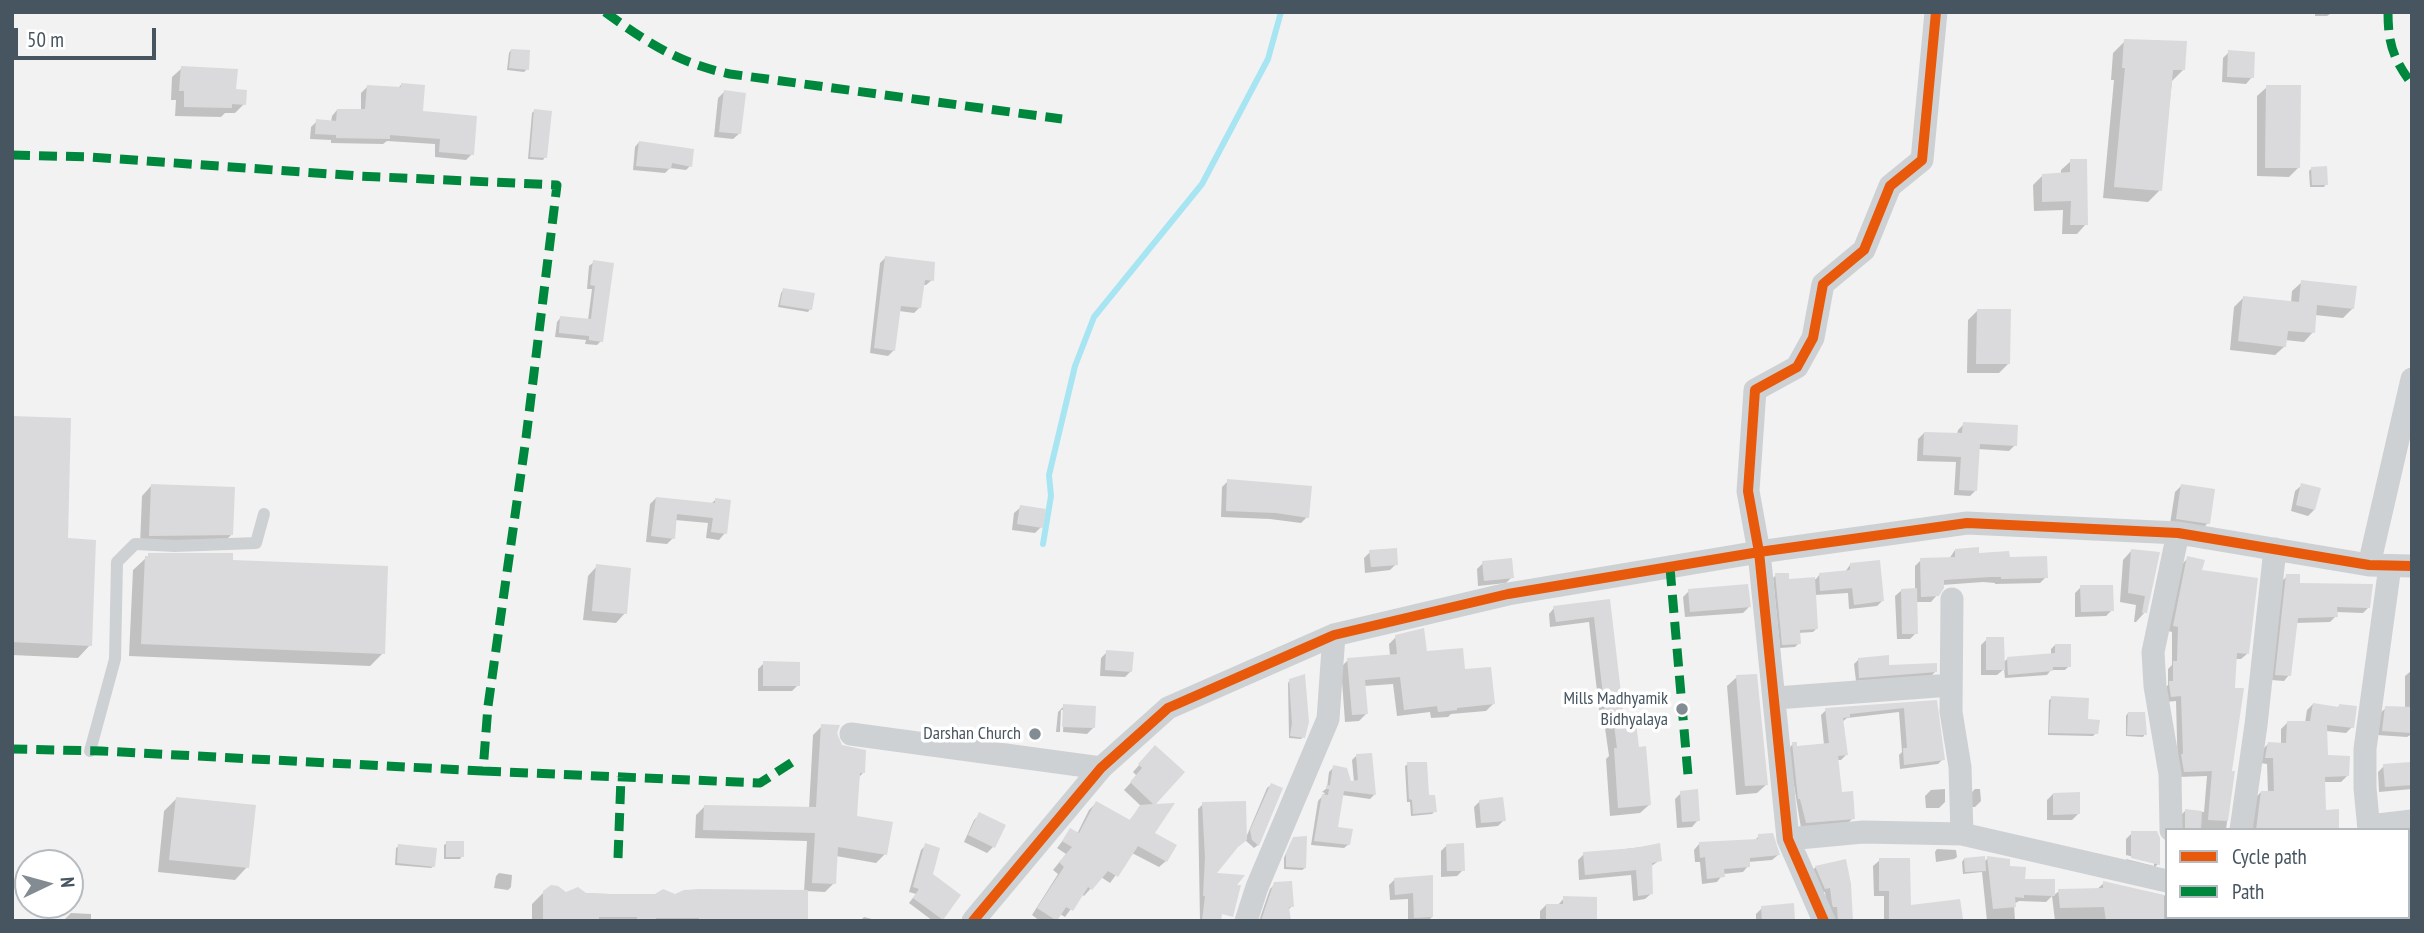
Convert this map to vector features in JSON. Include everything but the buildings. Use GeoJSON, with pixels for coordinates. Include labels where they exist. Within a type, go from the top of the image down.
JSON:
{"type":"FeatureCollection","features":[{"type":"Feature","properties":{"kind":"street"},"geometry":{"type":"LineString","coordinates":[[1824,921],[1788,839],[1776,698],[1759,552],[1748,491],[1755,390],[1797,367],[1813,338],[1823,284],[1864,250],[1890,186],[1922,160],[1936,12]]}},
{"type":"Feature","properties":{"kind":"street"},"geometry":{"type":"LineString","coordinates":[[2412,379],[2365,749],[2369,828],[2412,821]]}},
{"type":"Feature","properties":{"kind":"street"},"geometry":{"type":"LineString","coordinates":[[973,921],[1101,768],[1168,708],[1334,635],[1508,594],[1759,552],[1967,523],[2178,533],[2390,566]]}},
{"type":"Feature","properties":{"kind":"street"},"geometry":{"type":"LineString","coordinates":[[2171,828],[2170,774],[2155,686],[2153,652],[2178,533]]}},
{"type":"Feature","properties":{"kind":"street"},"geometry":{"type":"LineString","coordinates":[[2241,828],[2256,725],[2275,549]]}},
{"type":"Feature","properties":{"kind":"street"},"geometry":{"type":"LineString","coordinates":[[1952,599],[1951,712],[1960,767],[1962,834]]}},
{"type":"Feature","properties":{"kind":"street"},"geometry":{"type":"LineString","coordinates":[[1246,921],[1257,887],[1328,719],[1334,635]]}},
{"type":"Feature","properties":{"kind":"street"},"geometry":{"type":"LineString","coordinates":[[1776,698],[1951,685]]}},
{"type":"Feature","properties":{"kind":"street"},"geometry":{"type":"LineString","coordinates":[[851,734],[1101,768]]}},
{"type":"Feature","properties":{"kind":"street"},"geometry":{"type":"LineString","coordinates":[[1788,839],[1863,832],[1962,834],[2165,881]]}},
{"type":"Feature","properties":{"kind":"lane"},"geometry":{"type":"LineString","coordinates":[[90,751],[115,659],[117,562],[135,544],[256,543],[264,514]]}},
{"type":"Feature","properties":{"kind":"waterway"},"geometry":{"type":"LineString","coordinates":[[1043,544],[1051,496],[1049,475],[1075,366],[1094,317],[1202,184],[1268,59],[1281,12]]}},
{"type":"Feature","properties":{"kind":"marked path"},"geometry":{"type":"LineString","coordinates":[[605,12],[679,58],[730,74],[1062,119]]}},
{"type":"Feature","properties":{"kind":"marked path"},"geometry":{"type":"LineString","coordinates":[[2388,12],[2393,50],[2400,67],[2412,84]]}},
{"type":"Feature","properties":{"kind":"marked path"},"geometry":{"type":"LineString","coordinates":[[12,155],[91,157],[359,176],[557,185],[526,438],[488,706],[483,771],[101,751],[12,749]]}},
{"type":"Feature","properties":{"kind":"marked path"},"geometry":{"type":"LineString","coordinates":[[1670,568],[1688,775]]}},
{"type":"Feature","properties":{"kind":"marked path"},"geometry":{"type":"LineString","coordinates":[[483,771],[760,783],[797,759]]}},
{"type":"Feature","properties":{"kind":"marked path"},"geometry":{"type":"LineString","coordinates":[[618,858],[621,777]]}},
{"type":"Feature","properties":{"kind":"cycle path"},"geometry":{"type":"LineString","coordinates":[[1824,921],[1788,839],[1759,552],[1748,491],[1755,390],[1797,367],[1813,338],[1823,284],[1864,250],[1890,186],[1922,160],[1936,12]]}},
{"type":"Feature","properties":{"kind":"cycle path"},"geometry":{"type":"LineString","coordinates":[[973,921],[1101,768],[1168,708],[1334,635],[1508,594],[1759,552],[1967,523],[2178,533],[2369,565],[2412,566]]}},
{"type":"Feature","properties":{"kind":"place","name":"Mills Madhyamik Bidhyalaya"},"geometry":{"type":"Point","coordinates":[1682,709]}},
{"type":"Feature","properties":{"kind":"place","name":"Darshan Church"},"geometry":{"type":"Point","coordinates":[1035,734]}}]}
